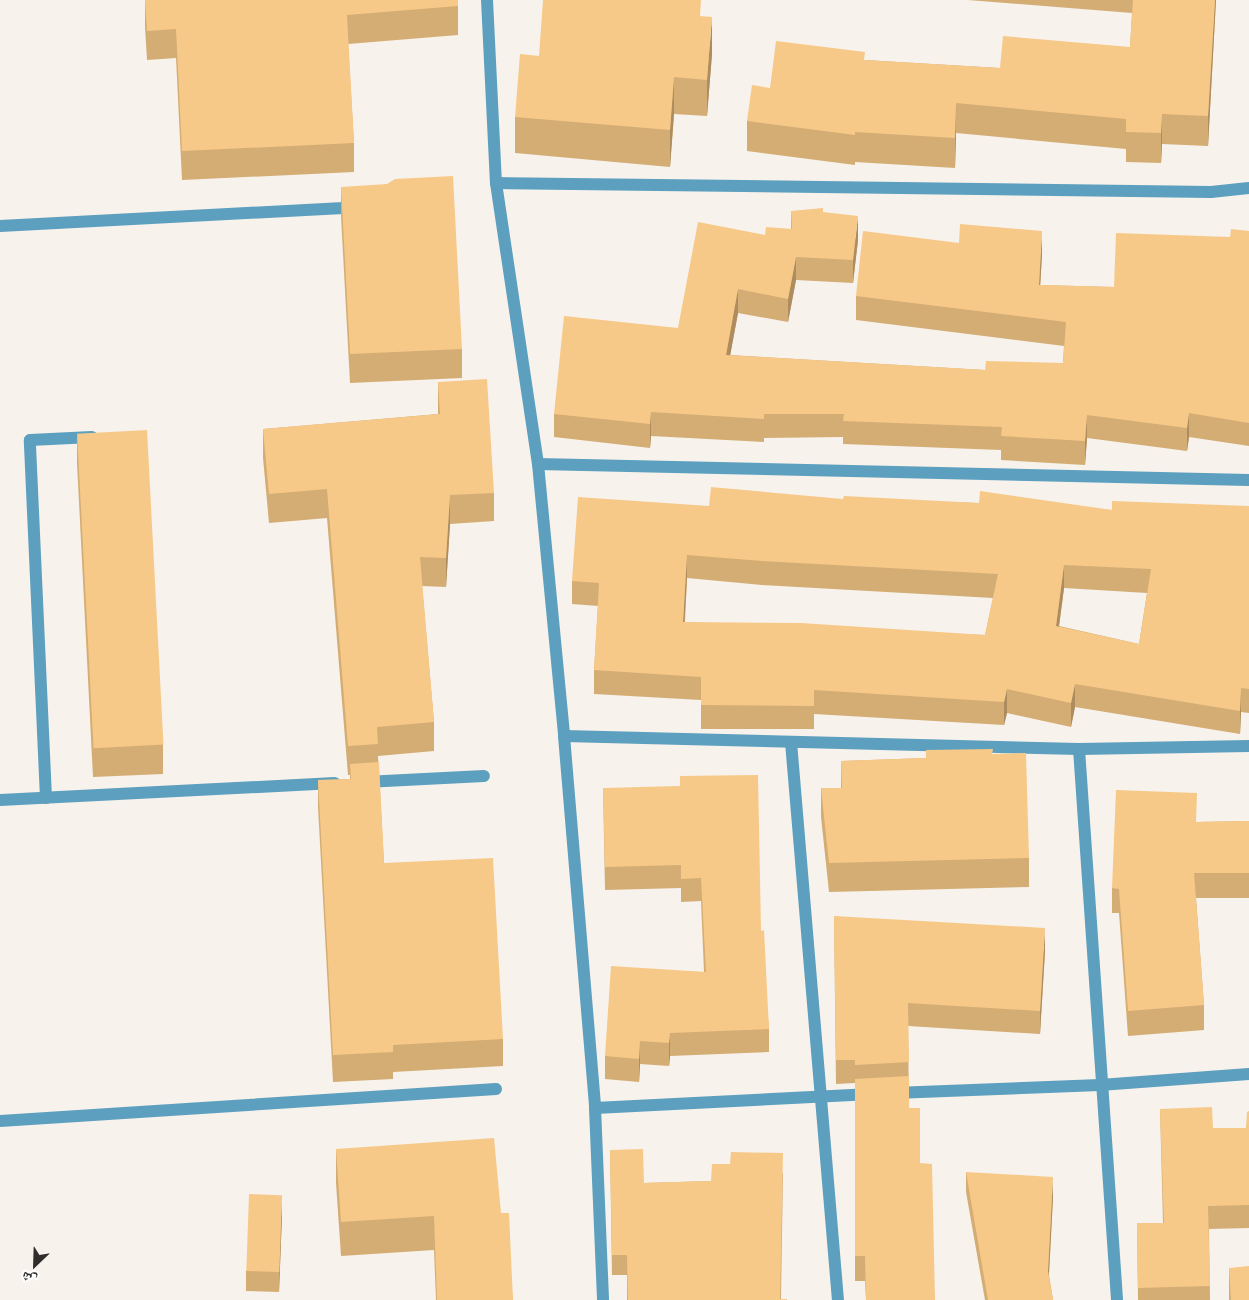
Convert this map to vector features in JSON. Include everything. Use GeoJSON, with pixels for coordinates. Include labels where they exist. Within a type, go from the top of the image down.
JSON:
{"type":"FeatureCollection","features":[{"type":"Feature","properties":{"kind":"street"},"geometry":{"type":"LineString","coordinates":[[487,0],[496,183],[538,464],[564,736],[595,1108],[603,1300]]}},
{"type":"Feature","properties":{"kind":"street"},"geometry":{"type":"LineString","coordinates":[[496,183],[1211,192],[1249,188]]}},
{"type":"Feature","properties":{"kind":"street"},"geometry":{"type":"LineString","coordinates":[[0,226],[368,206]]}},
{"type":"Feature","properties":{"kind":"street"},"geometry":{"type":"LineString","coordinates":[[46,798],[30,440],[105,436]]}},
{"type":"Feature","properties":{"kind":"street"},"geometry":{"type":"LineString","coordinates":[[538,464],[1249,480]]}},
{"type":"Feature","properties":{"kind":"street"},"geometry":{"type":"LineString","coordinates":[[564,736],[1079,749],[1249,746]]}},
{"type":"Feature","properties":{"kind":"street"},"geometry":{"type":"LineString","coordinates":[[791,742],[838,1300]]}},
{"type":"Feature","properties":{"kind":"street"},"geometry":{"type":"LineString","coordinates":[[1079,749],[1100,1085],[1117,1300]]}},
{"type":"Feature","properties":{"kind":"street"},"geometry":{"type":"LineString","coordinates":[[0,800],[484,776]]}},
{"type":"Feature","properties":{"kind":"street"},"geometry":{"type":"LineString","coordinates":[[595,1108],[821,1096],[1100,1085],[1249,1074]]}},
{"type":"Feature","properties":{"kind":"street"},"geometry":{"type":"LineString","coordinates":[[0,1121],[496,1089]]}},
{"type":"Feature","properties":{"kind":"building"},"geometry":{"type":"Polygon","coordinates":[[[145,0],[458,0],[458,6],[347,15],[354,143],[182,151],[176,29],[147,31],[145,0]]]}},
{"type":"Feature","properties":{"kind":"building"},"geometry":{"type":"Polygon","coordinates":[[[543,0],[701,0],[700,16],[712,17],[707,80],[674,77],[670,130],[515,117],[520,54],[539,56],[543,0]]]}},
{"type":"Feature","properties":{"kind":"building"},"geometry":{"type":"Polygon","coordinates":[[[1133,0],[1215,0],[1208,116],[1162,114],[1161,133],[1126,132],[1126,119],[956,103],[955,138],[855,132],[855,135],[747,121],[752,85],[770,88],[776,41],[865,52],[864,60],[1000,68],[1003,36],[1130,47],[1133,0]]]}},
{"type":"Feature","properties":{"kind":"building"},"geometry":{"type":"Polygon","coordinates":[[[453,176],[462,349],[350,354],[341,187],[387,184],[395,179],[453,176]]]}},
{"type":"Feature","properties":{"kind":"building"},"geometry":{"type":"Polygon","coordinates":[[[823,208],[823,212],[858,216],[853,260],[796,257],[788,299],[738,289],[726,355],[985,370],[986,361],[1063,363],[1066,322],[856,296],[863,231],[959,243],[960,224],[1042,231],[1039,285],[1114,287],[1116,233],[1230,237],[1231,229],[1249,231],[1249,423],[1189,413],[1187,428],[1087,415],[1085,441],[1001,436],[1002,427],[843,421],[844,414],[764,414],[764,419],[651,412],[650,424],[554,414],[564,316],[678,328],[698,222],[765,235],[766,227],[792,229],[791,211],[823,208]]]}},
{"type":"Feature","properties":{"kind":"building"},"geometry":{"type":"Polygon","coordinates":[[[487,379],[494,493],[450,495],[446,558],[420,557],[434,722],[377,727],[378,744],[348,746],[327,489],[269,494],[263,429],[440,414],[438,382],[487,379]]]}},
{"type":"Feature","properties":{"kind":"building"},"geometry":{"type":"Polygon","coordinates":[[[147,430],[163,745],[94,748],[77,434],[147,430]]]}},
{"type":"Feature","properties":{"kind":"building"},"geometry":{"type":"Polygon","coordinates":[[[711,487],[843,499],[844,496],[979,503],[980,491],[1112,510],[1112,501],[1249,506],[1249,689],[1241,688],[1240,711],[1075,684],[1071,703],[1007,689],[1004,702],[814,690],[814,706],[701,705],[701,677],[594,670],[599,583],[572,581],[578,497],[709,506],[711,487]],[[687,555],[683,622],[801,623],[985,635],[998,574],[762,561],[687,555]],[[1064,565],[1056,626],[1139,644],[1151,569],[1064,565]]]}},
{"type":"Feature","properties":{"kind":"building"},"geometry":{"type":"Polygon","coordinates":[[[993,749],[992,754],[1026,753],[1029,858],[829,863],[821,788],[842,788],[841,761],[926,758],[926,750],[993,749]]]}},
{"type":"Feature","properties":{"kind":"building"},"geometry":{"type":"Polygon","coordinates":[[[379,762],[384,863],[493,858],[503,1039],[393,1045],[393,1052],[333,1055],[318,780],[351,779],[350,764],[379,762]]]}},
{"type":"Feature","properties":{"kind":"building"},"geometry":{"type":"Polygon","coordinates":[[[758,775],[761,931],[764,930],[769,1029],[670,1033],[669,1043],[640,1041],[639,1059],[605,1056],[611,966],[706,972],[701,878],[681,879],[681,865],[605,867],[603,788],[680,786],[680,776],[758,775]]]}},
{"type":"Feature","properties":{"kind":"building"},"geometry":{"type":"Polygon","coordinates":[[[1116,790],[1197,793],[1196,822],[1249,821],[1249,873],[1194,873],[1204,1005],[1128,1011],[1119,889],[1112,888],[1116,790]]]}},
{"type":"Feature","properties":{"kind":"building"},"geometry":{"type":"Polygon","coordinates":[[[834,916],[1045,928],[1040,1011],[908,1003],[909,1062],[855,1065],[855,1060],[836,1060],[834,916]]]}},
{"type":"Feature","properties":{"kind":"building"},"geometry":{"type":"Polygon","coordinates":[[[909,1076],[909,1108],[920,1108],[920,1163],[932,1164],[935,1300],[866,1300],[865,1256],[855,1256],[855,1079],[909,1076]]]}},
{"type":"Feature","properties":{"kind":"building"},"geometry":{"type":"Polygon","coordinates":[[[1212,1107],[1213,1128],[1246,1128],[1247,1112],[1249,1111],[1249,1205],[1208,1206],[1210,1286],[1138,1288],[1137,1223],[1164,1223],[1160,1109],[1212,1107]]]}},
{"type":"Feature","properties":{"kind":"building"},"geometry":{"type":"Polygon","coordinates":[[[494,1138],[501,1213],[509,1213],[513,1300],[437,1300],[434,1216],[341,1222],[336,1149],[494,1138]]]}},
{"type":"Feature","properties":{"kind":"building"},"geometry":{"type":"Polygon","coordinates":[[[643,1149],[644,1183],[711,1181],[712,1164],[730,1164],[731,1152],[783,1153],[780,1299],[787,1300],[628,1300],[627,1255],[612,1255],[610,1150],[643,1149]]]}},
{"type":"Feature","properties":{"kind":"building"},"geometry":{"type":"Polygon","coordinates":[[[966,1172],[1053,1177],[1048,1271],[1053,1300],[988,1300],[966,1172]]]}},
{"type":"Feature","properties":{"kind":"building"},"geometry":{"type":"Polygon","coordinates":[[[249,1194],[282,1195],[279,1272],[246,1271],[249,1194]]]}},
{"type":"Feature","properties":{"kind":"building"},"geometry":{"type":"Polygon","coordinates":[[[1249,1266],[1249,1300],[1231,1300],[1229,1268],[1249,1266]]]}}]}
